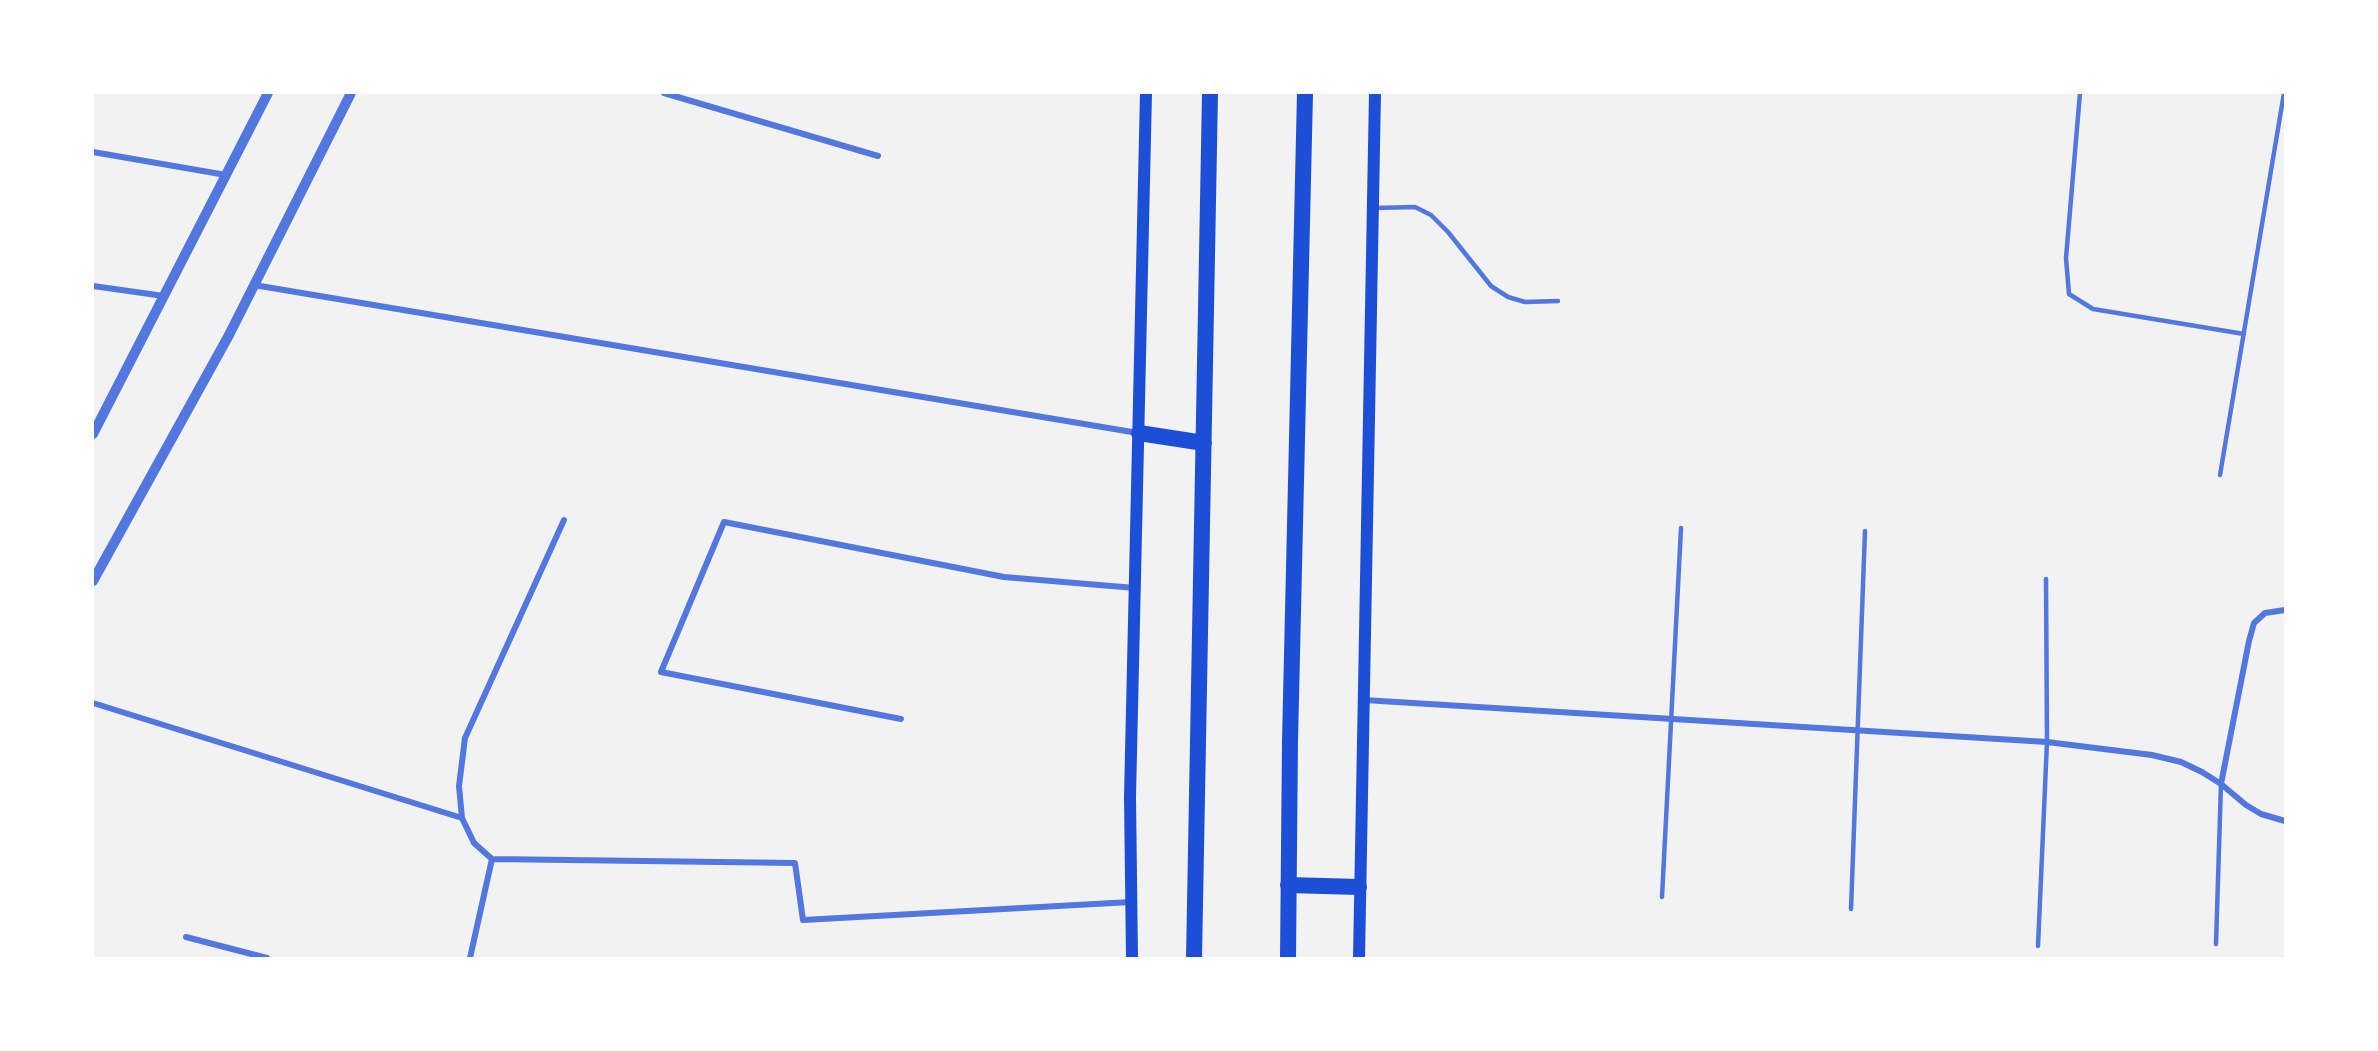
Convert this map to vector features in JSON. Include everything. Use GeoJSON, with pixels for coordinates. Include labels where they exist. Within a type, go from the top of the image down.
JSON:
{"type":"FeatureCollection","features":[{"type":"Feature","properties":{"kind":"highway"},"geometry":{"type":"LineString","coordinates":[[1194,958],[1210,93]]}},
{"type":"Feature","properties":{"kind":"highway"},"geometry":{"type":"LineString","coordinates":[[1288,958],[1290,741],[1305,93]]}},
{"type":"Feature","properties":{"kind":"highway"},"geometry":{"type":"LineString","coordinates":[[1138,433],[1204,443]]}},
{"type":"Feature","properties":{"kind":"highway"},"geometry":{"type":"LineString","coordinates":[[1288,885],[1359,887]]}},
{"type":"Feature","properties":{"kind":"main road"},"geometry":{"type":"LineString","coordinates":[[1132,958],[1130,797],[1146,93]]}},
{"type":"Feature","properties":{"kind":"main road"},"geometry":{"type":"LineString","coordinates":[[1359,958],[1375,93]]}},
{"type":"Feature","properties":{"kind":"street"},"geometry":{"type":"LineString","coordinates":[[93,434],[268,93]]}},
{"type":"Feature","properties":{"kind":"street"},"geometry":{"type":"LineString","coordinates":[[93,581],[223,345],[351,93]]}},
{"type":"Feature","properties":{"kind":"street"},"geometry":{"type":"LineString","coordinates":[[664,93],[878,156]]}},
{"type":"Feature","properties":{"kind":"street"},"geometry":{"type":"LineString","coordinates":[[93,152],[226,175]]}},
{"type":"Feature","properties":{"kind":"street"},"geometry":{"type":"LineString","coordinates":[[254,285],[1138,433]]}},
{"type":"Feature","properties":{"kind":"street"},"geometry":{"type":"LineString","coordinates":[[93,286],[164,296]]}},
{"type":"Feature","properties":{"kind":"street"},"geometry":{"type":"LineString","coordinates":[[564,520],[465,738],[459,786],[462,818],[474,843],[492,859],[795,863],[803,920],[1131,902]]}},
{"type":"Feature","properties":{"kind":"street"},"geometry":{"type":"LineString","coordinates":[[901,719],[661,672],[724,522],[1004,577],[1135,588]]}},
{"type":"Feature","properties":{"kind":"street"},"geometry":{"type":"LineString","coordinates":[[2221,784],[2254,623],[2265,613],[2285,610]]}},
{"type":"Feature","properties":{"kind":"street"},"geometry":{"type":"LineString","coordinates":[[1363,700],[2047,742],[2152,755],[2181,762],[2221,784],[2261,814],[2285,821]]}},
{"type":"Feature","properties":{"kind":"street"},"geometry":{"type":"LineString","coordinates":[[93,703],[462,818]]}},
{"type":"Feature","properties":{"kind":"street"},"geometry":{"type":"LineString","coordinates":[[470,958],[492,859]]}},
{"type":"Feature","properties":{"kind":"street"},"geometry":{"type":"LineString","coordinates":[[186,937],[267,958]]}},
{"type":"Feature","properties":{"kind":"lane"},"geometry":{"type":"LineString","coordinates":[[2080,93],[2066,258],[2069,294],[2092,309],[2244,334]]}},
{"type":"Feature","properties":{"kind":"lane"},"geometry":{"type":"LineString","coordinates":[[2220,475],[2284,93]]}},
{"type":"Feature","properties":{"kind":"lane"},"geometry":{"type":"LineString","coordinates":[[1374,208],[1415,207],[1431,214],[1491,286],[1508,297],[1525,302],[1558,302]]}},
{"type":"Feature","properties":{"kind":"lane"},"geometry":{"type":"LineString","coordinates":[[1662,897],[1681,528]]}},
{"type":"Feature","properties":{"kind":"lane"},"geometry":{"type":"LineString","coordinates":[[1851,909],[1865,531]]}},
{"type":"Feature","properties":{"kind":"lane"},"geometry":{"type":"LineString","coordinates":[[2038,946],[2047,742],[2046,579]]}},
{"type":"Feature","properties":{"kind":"lane"},"geometry":{"type":"LineString","coordinates":[[2216,944],[2221,784]]}}]}
